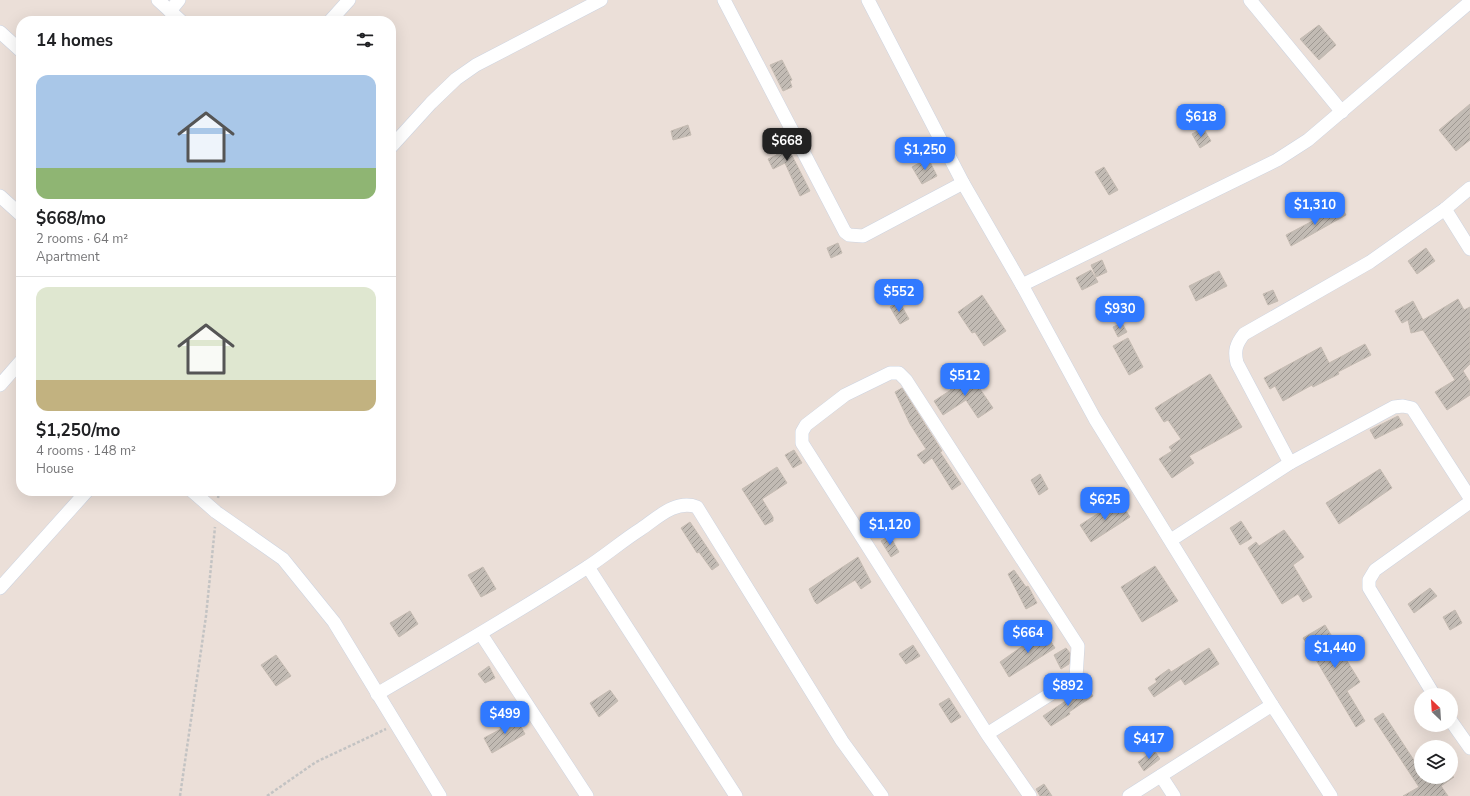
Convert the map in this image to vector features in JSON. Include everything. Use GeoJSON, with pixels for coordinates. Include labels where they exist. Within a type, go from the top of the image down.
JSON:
{"type":"FeatureCollection","features":[{"type":"Feature","properties":{"kind":"street"},"geometry":{"type":"LineString","coordinates":[[158,0],[176,16]]}},
{"type":"Feature","properties":{"kind":"street"},"geometry":{"type":"LineString","coordinates":[[170,11],[180,0]]}},
{"type":"Feature","properties":{"kind":"street"},"geometry":{"type":"LineString","coordinates":[[335,16],[349,0]]}},
{"type":"Feature","properties":{"kind":"street"},"geometry":{"type":"LineString","coordinates":[[396,142],[431,103],[456,79],[476,65],[600,0]]}},
{"type":"Feature","properties":{"kind":"street"},"geometry":{"type":"LineString","coordinates":[[724,0],[845,232],[849,235],[863,236],[963,183]]}},
{"type":"Feature","properties":{"kind":"street"},"geometry":{"type":"LineString","coordinates":[[868,0],[963,183],[1022,285],[1095,419],[1272,706],[1331,796]]}},
{"type":"Feature","properties":{"kind":"street"},"geometry":{"type":"LineString","coordinates":[[1250,0],[1342,112]]}},
{"type":"Feature","properties":{"kind":"street"},"geometry":{"type":"LineString","coordinates":[[1022,285],[1277,160],[1308,140],[1470,2]]}},
{"type":"Feature","properties":{"kind":"street"},"geometry":{"type":"LineString","coordinates":[[0,32],[16,46]]}},
{"type":"Feature","properties":{"kind":"street"},"geometry":{"type":"LineString","coordinates":[[1290,463],[1237,363],[1235,353],[1236,344],[1244,334],[1370,262],[1445,209],[1470,188]]}},
{"type":"Feature","properties":{"kind":"street"},"geometry":{"type":"LineString","coordinates":[[2,203],[16,212]]}},
{"type":"Feature","properties":{"kind":"street"},"geometry":{"type":"LineString","coordinates":[[1445,209],[1470,250]]}},
{"type":"Feature","properties":{"kind":"street"},"geometry":{"type":"LineString","coordinates":[[0,385],[16,367]]}},
{"type":"Feature","properties":{"kind":"street"},"geometry":{"type":"LineString","coordinates":[[987,734],[1076,678],[1078,646],[906,380],[899,374],[890,373],[845,395],[806,425],[802,432],[802,443],[987,734],[1030,796]]}},
{"type":"Feature","properties":{"kind":"street"},"geometry":{"type":"LineString","coordinates":[[1171,540],[1290,463],[1394,407],[1412,408],[1470,498]]}},
{"type":"Feature","properties":{"kind":"street"},"geometry":{"type":"LineString","coordinates":[[0,588],[83,496]]}},
{"type":"Feature","properties":{"kind":"street"},"geometry":{"type":"LineString","coordinates":[[198,496],[216,512],[283,559],[334,622],[440,796]]}},
{"type":"Feature","properties":{"kind":"street"},"geometry":{"type":"LineString","coordinates":[[1430,688],[1369,588],[1369,580],[1375,570],[1470,502]]}},
{"type":"Feature","properties":{"kind":"street"},"geometry":{"type":"LineString","coordinates":[[378,694],[481,634],[588,567],[634,533],[678,504],[689,503],[697,506],[842,741],[882,796]]}},
{"type":"Feature","properties":{"kind":"street"},"geometry":{"type":"LineString","coordinates":[[588,567],[736,796]]}},
{"type":"Feature","properties":{"kind":"street"},"geometry":{"type":"LineString","coordinates":[[481,634],[587,796]]}},
{"type":"Feature","properties":{"kind":"street"},"geometry":{"type":"LineString","coordinates":[[1129,796],[1272,706]]}},
{"type":"Feature","properties":{"kind":"street"},"geometry":{"type":"LineString","coordinates":[[1458,731],[1470,748]]}},
{"type":"Feature","properties":{"kind":"street"},"geometry":{"type":"LineString","coordinates":[[1160,776],[1174,796]]}},
{"type":"Feature","properties":{"kind":"path"},"geometry":{"type":"LineString","coordinates":[[180,796],[206,616],[218,496]]}},
{"type":"Feature","properties":{"kind":"path"},"geometry":{"type":"LineString","coordinates":[[267,796],[316,762],[396,724]]}},
{"type":"Feature","properties":{"kind":"building"},"geometry":{"type":"Polygon","coordinates":[[[1319,25],[1336,45],[1319,60],[1300,39],[1319,25]]]}},
{"type":"Feature","properties":{"kind":"building"},"geometry":{"type":"Polygon","coordinates":[[[782,60],[792,80],[790,81],[792,87],[783,91],[770,65],[782,60]]]}},
{"type":"Feature","properties":{"kind":"building"},"geometry":{"type":"Polygon","coordinates":[[[1470,104],[1470,140],[1456,151],[1439,130],[1470,104]]]}},
{"type":"Feature","properties":{"kind":"building"},"geometry":{"type":"Polygon","coordinates":[[[688,125],[691,135],[673,140],[671,131],[688,125]]]}},
{"type":"Feature","properties":{"kind":"building"},"geometry":{"type":"Polygon","coordinates":[[[1203,128],[1211,141],[1200,148],[1192,134],[1203,128]]]}},
{"type":"Feature","properties":{"kind":"building"},"geometry":{"type":"Polygon","coordinates":[[[779,130],[810,191],[800,196],[785,163],[773,169],[768,159],[777,155],[768,135],[779,130]]]}},
{"type":"Feature","properties":{"kind":"building"},"geometry":{"type":"Polygon","coordinates":[[[928,158],[937,176],[922,184],[912,167],[928,158]]]}},
{"type":"Feature","properties":{"kind":"building"},"geometry":{"type":"Polygon","coordinates":[[[1104,167],[1118,190],[1109,195],[1095,172],[1104,167]]]}},
{"type":"Feature","properties":{"kind":"building"},"geometry":{"type":"Polygon","coordinates":[[[1341,206],[1346,215],[1291,246],[1286,235],[1341,206]]]}},
{"type":"Feature","properties":{"kind":"building"},"geometry":{"type":"Polygon","coordinates":[[[838,243],[842,253],[831,258],[827,248],[838,243]]]}},
{"type":"Feature","properties":{"kind":"building"},"geometry":{"type":"Polygon","coordinates":[[[1426,248],[1435,261],[1417,274],[1408,261],[1426,248]]]}},
{"type":"Feature","properties":{"kind":"building"},"geometry":{"type":"Polygon","coordinates":[[[1102,260],[1107,272],[1096,277],[1091,265],[1102,260]]]}},
{"type":"Feature","properties":{"kind":"building"},"geometry":{"type":"Polygon","coordinates":[[[1091,270],[1098,282],[1082,290],[1076,278],[1091,270]]]}},
{"type":"Feature","properties":{"kind":"building"},"geometry":{"type":"Polygon","coordinates":[[[1219,271],[1227,286],[1196,301],[1189,286],[1219,271]]]}},
{"type":"Feature","properties":{"kind":"building"},"geometry":{"type":"Polygon","coordinates":[[[1273,290],[1278,301],[1268,305],[1263,294],[1273,290]]]}},
{"type":"Feature","properties":{"kind":"building"},"geometry":{"type":"Polygon","coordinates":[[[982,295],[1006,331],[984,346],[975,332],[972,333],[958,312],[982,295]]]}},
{"type":"Feature","properties":{"kind":"building"},"geometry":{"type":"Polygon","coordinates":[[[1458,299],[1464,310],[1470,307],[1470,364],[1463,371],[1470,382],[1470,395],[1447,410],[1435,392],[1455,380],[1423,330],[1411,333],[1408,320],[1402,323],[1395,311],[1413,301],[1423,320],[1458,299]]]}},
{"type":"Feature","properties":{"kind":"building"},"geometry":{"type":"Polygon","coordinates":[[[899,301],[909,319],[900,324],[890,307],[899,301]]]}},
{"type":"Feature","properties":{"kind":"building"},"geometry":{"type":"Polygon","coordinates":[[[1122,323],[1127,332],[1118,337],[1113,327],[1122,323]]]}},
{"type":"Feature","properties":{"kind":"building"},"geometry":{"type":"Polygon","coordinates":[[[1128,338],[1143,367],[1129,375],[1113,346],[1128,338]]]}},
{"type":"Feature","properties":{"kind":"building"},"geometry":{"type":"Polygon","coordinates":[[[1365,344],[1371,355],[1338,372],[1339,374],[1313,387],[1312,385],[1283,401],[1275,386],[1270,389],[1264,378],[1321,347],[1329,363],[1365,344]]]}},
{"type":"Feature","properties":{"kind":"building"},"geometry":{"type":"Polygon","coordinates":[[[969,373],[993,408],[978,418],[966,400],[943,415],[934,401],[951,390],[949,387],[969,373]]]}},
{"type":"Feature","properties":{"kind":"building"},"geometry":{"type":"Polygon","coordinates":[[[1210,374],[1242,427],[1189,456],[1194,463],[1172,478],[1159,459],[1172,451],[1169,447],[1181,439],[1168,420],[1164,422],[1155,408],[1210,374]]]}},
{"type":"Feature","properties":{"kind":"building"},"geometry":{"type":"Polygon","coordinates":[[[902,388],[961,484],[952,490],[932,458],[924,464],[917,455],[926,449],[910,424],[895,392],[902,388]]]}},
{"type":"Feature","properties":{"kind":"building"},"geometry":{"type":"Polygon","coordinates":[[[1398,416],[1403,425],[1375,439],[1370,430],[1398,416]]]}},
{"type":"Feature","properties":{"kind":"building"},"geometry":{"type":"Polygon","coordinates":[[[794,450],[802,463],[793,468],[785,455],[794,450]]]}},
{"type":"Feature","properties":{"kind":"building"},"geometry":{"type":"Polygon","coordinates":[[[777,467],[787,483],[762,499],[773,517],[773,521],[765,525],[742,489],[777,467]]]}},
{"type":"Feature","properties":{"kind":"building"},"geometry":{"type":"Polygon","coordinates":[[[1380,469],[1392,488],[1339,524],[1326,503],[1380,469]]]}},
{"type":"Feature","properties":{"kind":"building"},"geometry":{"type":"Polygon","coordinates":[[[1040,474],[1048,489],[1039,495],[1031,480],[1040,474]]]}},
{"type":"Feature","properties":{"kind":"building"},"geometry":{"type":"Polygon","coordinates":[[[1119,500],[1130,517],[1091,542],[1080,525],[1119,500]]]}},
{"type":"Feature","properties":{"kind":"building"},"geometry":{"type":"Polygon","coordinates":[[[1241,521],[1252,538],[1240,545],[1230,528],[1241,521]]]}},
{"type":"Feature","properties":{"kind":"building"},"geometry":{"type":"Polygon","coordinates":[[[690,522],[719,565],[712,570],[699,552],[697,553],[681,528],[690,522]]]}},
{"type":"Feature","properties":{"kind":"building"},"geometry":{"type":"Polygon","coordinates":[[[1284,530],[1304,557],[1293,565],[1312,597],[1303,602],[1298,594],[1282,604],[1248,548],[1256,542],[1259,546],[1284,530]]]}},
{"type":"Feature","properties":{"kind":"building"},"geometry":{"type":"Polygon","coordinates":[[[890,536],[899,552],[891,557],[881,541],[890,536]]]}},
{"type":"Feature","properties":{"kind":"building"},"geometry":{"type":"Polygon","coordinates":[[[858,557],[871,582],[861,589],[855,580],[817,604],[809,589],[858,557]]]}},
{"type":"Feature","properties":{"kind":"building"},"geometry":{"type":"Polygon","coordinates":[[[1155,566],[1178,601],[1142,622],[1121,587],[1155,566]]]}},
{"type":"Feature","properties":{"kind":"building"},"geometry":{"type":"Polygon","coordinates":[[[483,567],[496,589],[481,597],[468,575],[483,567]]]}},
{"type":"Feature","properties":{"kind":"building"},"geometry":{"type":"Polygon","coordinates":[[[1014,570],[1026,587],[1028,586],[1037,603],[1026,609],[1008,574],[1014,570]]]}},
{"type":"Feature","properties":{"kind":"building"},"geometry":{"type":"Polygon","coordinates":[[[1430,588],[1437,596],[1414,613],[1408,604],[1430,588]]]}},
{"type":"Feature","properties":{"kind":"building"},"geometry":{"type":"Polygon","coordinates":[[[1455,610],[1462,623],[1450,630],[1443,617],[1455,610]]]}},
{"type":"Feature","properties":{"kind":"building"},"geometry":{"type":"Polygon","coordinates":[[[410,611],[418,624],[399,637],[390,623],[410,611]]]}},
{"type":"Feature","properties":{"kind":"building"},"geometry":{"type":"Polygon","coordinates":[[[1325,625],[1360,682],[1347,691],[1365,721],[1356,727],[1303,638],[1325,625]]]}},
{"type":"Feature","properties":{"kind":"building"},"geometry":{"type":"Polygon","coordinates":[[[1044,631],[1055,648],[1009,677],[1000,662],[1044,631]]]}},
{"type":"Feature","properties":{"kind":"building"},"geometry":{"type":"Polygon","coordinates":[[[913,645],[920,656],[906,664],[899,654],[913,645]]]}},
{"type":"Feature","properties":{"kind":"building"},"geometry":{"type":"Polygon","coordinates":[[[1066,648],[1070,653],[1069,664],[1061,669],[1054,655],[1066,648]]]}},
{"type":"Feature","properties":{"kind":"building"},"geometry":{"type":"Polygon","coordinates":[[[1209,648],[1219,664],[1185,685],[1181,679],[1154,697],[1148,688],[1157,682],[1155,679],[1169,669],[1171,672],[1209,648]]]}},
{"type":"Feature","properties":{"kind":"building"},"geometry":{"type":"Polygon","coordinates":[[[276,655],[291,676],[276,686],[261,665],[276,655]]]}},
{"type":"Feature","properties":{"kind":"building"},"geometry":{"type":"Polygon","coordinates":[[[489,666],[495,678],[485,683],[478,674],[489,666]]]}},
{"type":"Feature","properties":{"kind":"building"},"geometry":{"type":"Polygon","coordinates":[[[1087,687],[1093,696],[1069,712],[1070,714],[1051,726],[1043,716],[1087,687]]]}},
{"type":"Feature","properties":{"kind":"building"},"geometry":{"type":"Polygon","coordinates":[[[610,690],[618,701],[599,717],[590,703],[610,690]]]}},
{"type":"Feature","properties":{"kind":"building"},"geometry":{"type":"Polygon","coordinates":[[[949,698],[961,717],[951,723],[939,704],[949,698]]]}},
{"type":"Feature","properties":{"kind":"building"},"geometry":{"type":"Polygon","coordinates":[[[1383,713],[1414,760],[1414,779],[1374,719],[1383,713]]]}},
{"type":"Feature","properties":{"kind":"building"},"geometry":{"type":"Polygon","coordinates":[[[515,716],[525,734],[492,753],[484,738],[501,729],[499,725],[515,716]]]}},
{"type":"Feature","properties":{"kind":"building"},"geometry":{"type":"Polygon","coordinates":[[[1154,750],[1160,759],[1144,771],[1138,762],[1154,750]]]}},
{"type":"Feature","properties":{"kind":"building"},"geometry":{"type":"Polygon","coordinates":[[[1044,784],[1052,796],[1040,796],[1036,789],[1044,784]]]}},
{"type":"Feature","properties":{"kind":"building"},"geometry":{"type":"Polygon","coordinates":[[[1417,784],[1444,784],[1441,786],[1448,796],[1403,796],[1419,787],[1417,784]]]}}]}
